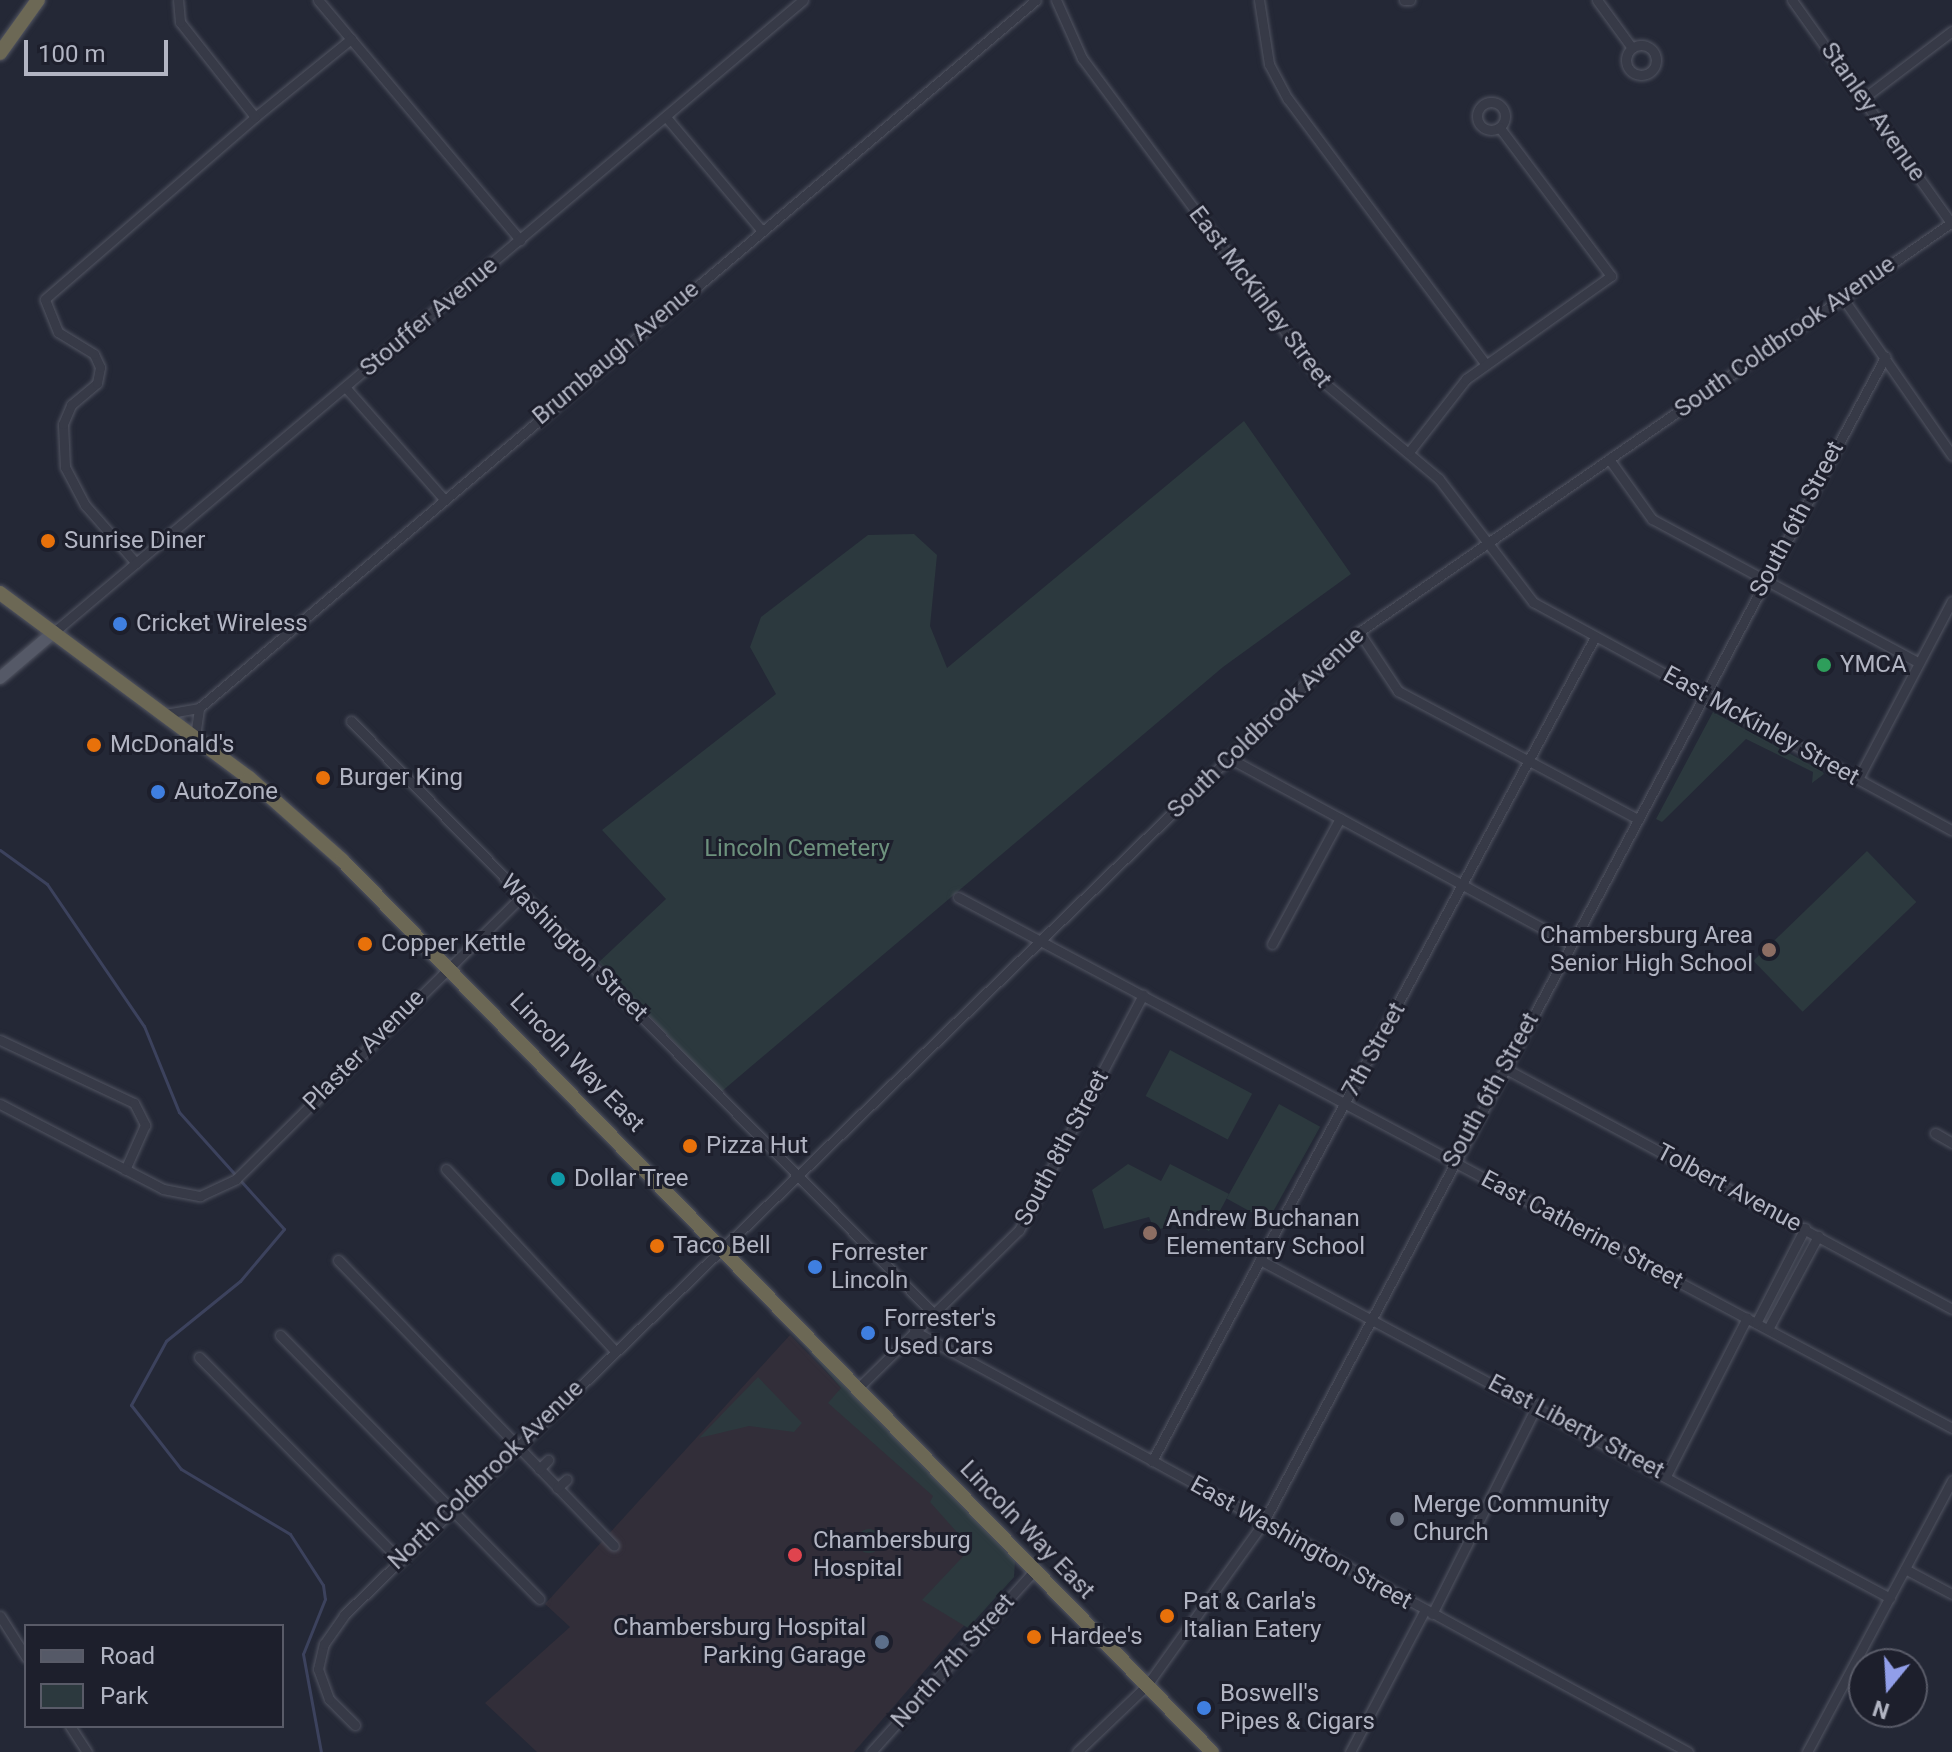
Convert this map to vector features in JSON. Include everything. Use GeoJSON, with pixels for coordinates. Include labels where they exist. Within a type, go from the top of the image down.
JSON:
{"type":"FeatureCollection","features":[{"type":"Feature","properties":{"kind":"highway"},"geometry":{"type":"LineString","coordinates":[[0,37],[29,0]]}},
{"type":"Feature","properties":{"kind":"highway"},"geometry":{"type":"LineString","coordinates":[[0,53],[38,0]]}},
{"type":"Feature","properties":{"kind":"highway","name":"Lincoln Way East"},"geometry":{"type":"LineString","coordinates":[[0,593],[165,714],[297,819],[449,965],[1212,1752]]}},
{"type":"Feature","properties":{"kind":"main road"},"geometry":{"type":"LineString","coordinates":[[0,678],[54,632]]}},
{"type":"Feature","properties":{"kind":"street"},"geometry":{"type":"LineString","coordinates":[[178,0],[180,22],[255,117]]}},
{"type":"Feature","properties":{"kind":"street"},"geometry":{"type":"LineString","coordinates":[[318,0],[520,240]]}},
{"type":"Feature","properties":{"kind":"street","name":"Stouffer Avenue"},"geometry":{"type":"LineString","coordinates":[[54,632],[803,0]]}},
{"type":"Feature","properties":{"kind":"street","name":"Brumbaugh Avenue"},"geometry":{"type":"LineString","coordinates":[[199,708],[443,498],[1036,0]]}},
{"type":"Feature","properties":{"kind":"street","name":"East McKinley Street"},"geometry":{"type":"LineString","coordinates":[[1056,0],[1082,58],[1321,380],[1439,479],[1533,602],[1952,830]]}},
{"type":"Feature","properties":{"kind":"street"},"geometry":{"type":"LineString","coordinates":[[1259,0],[1269,64],[1288,99],[1485,363]]}},
{"type":"Feature","properties":{"kind":"street"},"geometry":{"type":"LineString","coordinates":[[1404,0],[1410,0]]}},
{"type":"Feature","properties":{"kind":"street"},"geometry":{"type":"LineString","coordinates":[[1597,0],[1632,48]]}},
{"type":"Feature","properties":{"kind":"street","name":"Stanley Avenue"},"geometry":{"type":"LineString","coordinates":[[1792,0],[1865,97],[1952,223]]}},
{"type":"Feature","properties":{"kind":"street"},"geometry":{"type":"LineString","coordinates":[[1865,97],[1952,31]]}},
{"type":"Feature","properties":{"kind":"street"},"geometry":{"type":"LineString","coordinates":[[136,563],[85,505],[65,467],[63,424],[71,405],[97,383],[100,367],[94,354],[58,332],[45,299],[255,117],[351,39]]}},
{"type":"Feature","properties":{"kind":"street"},"geometry":{"type":"LineString","coordinates":[[666,117],[762,231]]}},
{"type":"Feature","properties":{"kind":"street"},"geometry":{"type":"LineString","coordinates":[[1409,452],[1485,363],[1611,276],[1499,127]]}},
{"type":"Feature","properties":{"kind":"street","name":"South Coldbrook Avenue"},"geometry":{"type":"LineString","coordinates":[[723,1247],[1359,632],[1952,223]]}},
{"type":"Feature","properties":{"kind":"street"},"geometry":{"type":"LineString","coordinates":[[1842,297],[1952,455]]}},
{"type":"Feature","properties":{"kind":"street","name":"South 6th Street"},"geometry":{"type":"LineString","coordinates":[[1077,1752],[1147,1685],[1263,1523],[1452,1160],[1506,1069],[1568,942],[1638,819],[1762,580],[1885,357]]}},
{"type":"Feature","properties":{"kind":"street"},"geometry":{"type":"LineString","coordinates":[[346,388],[443,498]]}},
{"type":"Feature","properties":{"kind":"street"},"geometry":{"type":"LineString","coordinates":[[1609,459],[1652,519],[1919,663]]}},
{"type":"Feature","properties":{"kind":"street"},"geometry":{"type":"LineString","coordinates":[[1858,779],[1952,601]]}},
{"type":"Feature","properties":{"kind":"street"},"geometry":{"type":"LineString","coordinates":[[1359,632],[1398,691],[1638,819]]}},
{"type":"Feature","properties":{"kind":"street","name":"7th Street"},"geometry":{"type":"LineString","coordinates":[[1152,1461],[1595,637]]}},
{"type":"Feature","properties":{"kind":"street"},"geometry":{"type":"LineString","coordinates":[[165,714],[199,708],[195,737]]}},
{"type":"Feature","properties":{"kind":"street","name":"Washington Street"},"geometry":{"type":"LineString","coordinates":[[351,721],[934,1314]]}},
{"type":"Feature","properties":{"kind":"street"},"geometry":{"type":"LineString","coordinates":[[1229,758],[1568,942]]}},
{"type":"Feature","properties":{"kind":"street"},"geometry":{"type":"LineString","coordinates":[[1272,944],[1340,818]]}},
{"type":"Feature","properties":{"kind":"street","name":"Plaster Avenue"},"geometry":{"type":"LineString","coordinates":[[125,1170],[200,1196],[236,1179],[522,896]]}},
{"type":"Feature","properties":{"kind":"street","name":"East Catherine Street"},"geometry":{"type":"LineString","coordinates":[[958,897],[1952,1428]]}},
{"type":"Feature","properties":{"kind":"street","name":"South 8th Street"},"geometry":{"type":"LineString","coordinates":[[859,1387],[1019,1230],[1143,995]]}},
{"type":"Feature","properties":{"kind":"street"},"geometry":{"type":"LineString","coordinates":[[0,1040],[134,1103],[145,1125],[125,1170],[0,1104]]}},
{"type":"Feature","properties":{"kind":"street","name":"Tolbert Avenue"},"geometry":{"type":"LineString","coordinates":[[1506,1069],[1952,1309]]}},
{"type":"Feature","properties":{"kind":"street"},"geometry":{"type":"LineString","coordinates":[[1935,1133],[1952,1143]]}},
{"type":"Feature","properties":{"kind":"street"},"geometry":{"type":"LineString","coordinates":[[446,1169],[615,1351]]}},
{"type":"Feature","properties":{"kind":"street"},"geometry":{"type":"LineString","coordinates":[[1666,1476],[1805,1228]]}},
{"type":"Feature","properties":{"kind":"street"},"geometry":{"type":"LineString","coordinates":[[1768,1329],[1818,1236]]}},
{"type":"Feature","properties":{"kind":"street","name":"North Coldbrook Avenue"},"geometry":{"type":"LineString","coordinates":[[355,1725],[329,1699],[320,1656],[335,1625],[399,1559],[723,1247]]}},
{"type":"Feature","properties":{"kind":"street"},"geometry":{"type":"LineString","coordinates":[[338,1260],[614,1546]]}},
{"type":"Feature","properties":{"kind":"street","name":"East Liberty Street"},"geometry":{"type":"LineString","coordinates":[[1260,1260],[1537,1405],[1890,1598]]}},
{"type":"Feature","properties":{"kind":"street","name":"East Washington Street"},"geometry":{"type":"LineString","coordinates":[[914,1331],[1688,1752]]}},
{"type":"Feature","properties":{"kind":"street"},"geometry":{"type":"LineString","coordinates":[[280,1335],[539,1599]]}},
{"type":"Feature","properties":{"kind":"street"},"geometry":{"type":"LineString","coordinates":[[199,1357],[399,1559]]}},
{"type":"Feature","properties":{"kind":"street"},"geometry":{"type":"LineString","coordinates":[[1350,1752],[1537,1405]]}},
{"type":"Feature","properties":{"kind":"street"},"geometry":{"type":"LineString","coordinates":[[539,1469],[548,1460]]}},
{"type":"Feature","properties":{"kind":"street"},"geometry":{"type":"LineString","coordinates":[[557,1488],[567,1479]]}},
{"type":"Feature","properties":{"kind":"street"},"geometry":{"type":"LineString","coordinates":[[1807,1752],[1952,1480]]}},
{"type":"Feature","properties":{"kind":"street"},"geometry":{"type":"LineString","coordinates":[[583,1515],[592,1506]]}},
{"type":"Feature","properties":{"kind":"street"},"geometry":{"type":"LineString","coordinates":[[1905,1569],[1952,1594]]}},
{"type":"Feature","properties":{"kind":"street","name":"North 7th Street"},"geometry":{"type":"LineString","coordinates":[[871,1752],[1035,1570]]}},
{"type":"Feature","properties":{"kind":"street"},"geometry":{"type":"LineString","coordinates":[[0,1616],[24,1654]]}},
{"type":"Feature","properties":{"kind":"street"},"geometry":{"type":"LineString","coordinates":[[71,1728],[87,1752]]}},
{"type":"Feature","properties":{"kind":"shaded area","name":"Chambersburg Hospital"},"geometry":{"type":"Polygon","coordinates":[[[790,1335],[1015,1567],[854,1752],[537,1752],[485,1703],[570,1627],[545,1604],[790,1335]]]}},
{"type":"Feature","properties":{"kind":"green space","name":"Lincoln Cemetery"},"geometry":{"type":"Polygon","coordinates":[[[1244,421],[1351,574],[1223,667],[721,1092],[599,962],[666,899],[602,830],[776,694],[750,647],[761,617],[868,535],[914,534],[937,555],[930,626],[947,668],[1244,421]]]}},
{"type":"Feature","properties":{"kind":"green space"},"geometry":{"type":"Polygon","coordinates":[[[1713,712],[1824,774],[1812,783],[1813,772],[1746,739],[1662,822],[1656,819],[1713,712]]]}},
{"type":"Feature","properties":{"kind":"green space"},"geometry":{"type":"Polygon","coordinates":[[[1867,851],[1916,902],[1803,1012],[1753,961],[1867,851]]]}},
{"type":"Feature","properties":{"kind":"green space"},"geometry":{"type":"Polygon","coordinates":[[[1170,1050],[1252,1094],[1228,1140],[1146,1096],[1170,1050]]]}},
{"type":"Feature","properties":{"kind":"green space"},"geometry":{"type":"Polygon","coordinates":[[[1279,1104],[1320,1127],[1268,1221],[1227,1198],[1279,1104]]]}},
{"type":"Feature","properties":{"kind":"green space"},"geometry":{"type":"Polygon","coordinates":[[[1128,1164],[1161,1181],[1170,1164],[1229,1194],[1209,1231],[1187,1219],[1155,1231],[1149,1217],[1104,1229],[1092,1190],[1128,1164]]]}},
{"type":"Feature","properties":{"kind":"green space"},"geometry":{"type":"Polygon","coordinates":[[[793,1332],[1015,1561],[1014,1577],[968,1628],[922,1600],[971,1548],[930,1502],[933,1496],[828,1403],[841,1388],[793,1332]]]}},
{"type":"Feature","properties":{"kind":"green space"},"geometry":{"type":"Polygon","coordinates":[[[758,1377],[802,1423],[794,1432],[749,1426],[699,1438],[758,1377]]]}},
{"type":"Feature","properties":{"kind":"green space"},"geometry":{"type":"Polygon","coordinates":[[[869,1529],[880,1536],[881,1541],[874,1552],[869,1553],[858,1546],[857,1541],[864,1530],[869,1529]]]}},
{"type":"Feature","properties":{"kind":"waterway"},"geometry":{"type":"LineString","coordinates":[[0,850],[47,884],[144,1026],[179,1112],[284,1229],[240,1281],[166,1341],[131,1405],[181,1469],[290,1534],[323,1585],[325,1599],[303,1654],[321,1752]]}},
{"type":"Feature","properties":{"kind":"place","name":"Sunrise Diner"},"geometry":{"type":"Point","coordinates":[48,541]}},
{"type":"Feature","properties":{"kind":"place","name":"Cricket Wireless"},"geometry":{"type":"Point","coordinates":[120,624]}},
{"type":"Feature","properties":{"kind":"place","name":"YMCA"},"geometry":{"type":"Point","coordinates":[1824,665]}},
{"type":"Feature","properties":{"kind":"place","name":"McDonald's"},"geometry":{"type":"Point","coordinates":[94,745]}},
{"type":"Feature","properties":{"kind":"place","name":"Burger King"},"geometry":{"type":"Point","coordinates":[323,778]}},
{"type":"Feature","properties":{"kind":"place","name":"AutoZone"},"geometry":{"type":"Point","coordinates":[158,792]}},
{"type":"Feature","properties":{"kind":"place","name":"Copper Kettle"},"geometry":{"type":"Point","coordinates":[365,944]}},
{"type":"Feature","properties":{"kind":"place","name":"Chambersburg Area Senior High School"},"geometry":{"type":"Point","coordinates":[1769,950]}},
{"type":"Feature","properties":{"kind":"place","name":"Pizza Hut"},"geometry":{"type":"Point","coordinates":[690,1146]}},
{"type":"Feature","properties":{"kind":"place","name":"Dollar Tree"},"geometry":{"type":"Point","coordinates":[558,1179]}},
{"type":"Feature","properties":{"kind":"place","name":"Andrew Buchanan Elementary School"},"geometry":{"type":"Point","coordinates":[1150,1233]}},
{"type":"Feature","properties":{"kind":"place","name":"Taco Bell"},"geometry":{"type":"Point","coordinates":[657,1246]}},
{"type":"Feature","properties":{"kind":"place","name":"Forrester Lincoln"},"geometry":{"type":"Point","coordinates":[815,1267]}},
{"type":"Feature","properties":{"kind":"place","name":"Forrester's Used Cars"},"geometry":{"type":"Point","coordinates":[868,1333]}},
{"type":"Feature","properties":{"kind":"place","name":"Merge Community Church"},"geometry":{"type":"Point","coordinates":[1397,1519]}},
{"type":"Feature","properties":{"kind":"place","name":"Chambersburg Hospital"},"geometry":{"type":"Point","coordinates":[795,1555]}},
{"type":"Feature","properties":{"kind":"place","name":"Pat & Carla's Italian Eatery"},"geometry":{"type":"Point","coordinates":[1167,1616]}},
{"type":"Feature","properties":{"kind":"place","name":"Hardee's"},"geometry":{"type":"Point","coordinates":[1034,1637]}},
{"type":"Feature","properties":{"kind":"place","name":"Chambersburg Hospital Parking Garage"},"geometry":{"type":"Point","coordinates":[882,1642]}},
{"type":"Feature","properties":{"kind":"place","name":"Boswell's Pipes & Cigars"},"geometry":{"type":"Point","coordinates":[1204,1708]}}]}
